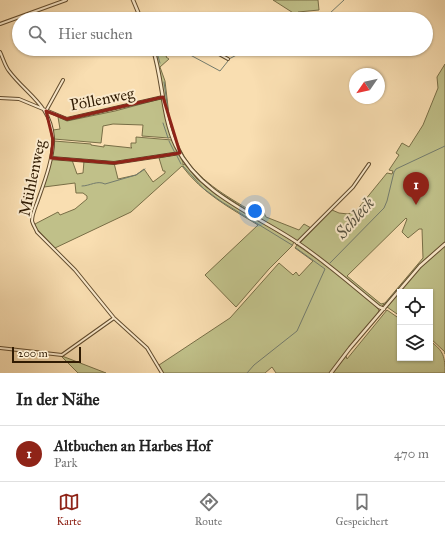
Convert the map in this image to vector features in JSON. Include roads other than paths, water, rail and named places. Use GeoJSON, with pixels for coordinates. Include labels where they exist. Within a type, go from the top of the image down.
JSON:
{"type":"FeatureCollection","features":[{"type":"Feature","properties":{"kind":"street"},"geometry":{"type":"LineString","coordinates":[[33,12],[66,0]]}},
{"type":"Feature","properties":{"kind":"street"},"geometry":{"type":"LineString","coordinates":[[133,0],[138,12]]}},
{"type":"Feature","properties":{"kind":"street"},"geometry":{"type":"LineString","coordinates":[[0,24],[12,20]]}},
{"type":"Feature","properties":{"kind":"street","name":"Mühlenweg"},"geometry":{"type":"LineString","coordinates":[[0,52],[8,70],[46,111],[51,126],[53,140],[50,158],[47,173],[32,221],[34,227],[75,270],[114,318],[147,348],[162,373]]}},
{"type":"Feature","properties":{"kind":"street"},"geometry":{"type":"LineString","coordinates":[[155,56],[159,69],[169,128],[180,153],[192,171],[210,189],[298,243],[379,307],[384,309]]}},
{"type":"Feature","properties":{"kind":"street"},"geometry":{"type":"LineString","coordinates":[[223,56],[228,59]]}},
{"type":"Feature","properties":{"kind":"street","name":"Pöllenweg"},"geometry":{"type":"LineString","coordinates":[[46,111],[63,80]]}},
{"type":"Feature","properties":{"kind":"street","name":"Pöllenweg"},"geometry":{"type":"LineString","coordinates":[[0,98],[19,99],[67,119],[164,97]]}},
{"type":"Feature","properties":{"kind":"street"},"geometry":{"type":"LineString","coordinates":[[50,158],[114,163],[180,153]]}},
{"type":"Feature","properties":{"kind":"street"},"geometry":{"type":"LineString","coordinates":[[298,243],[353,187],[369,164]]}},
{"type":"Feature","properties":{"kind":"street"},"geometry":{"type":"LineString","coordinates":[[331,373],[420,266],[445,244]]}},
{"type":"Feature","properties":{"kind":"street"},"geometry":{"type":"LineString","coordinates":[[0,348],[62,355],[114,318]]}},
{"type":"Feature","properties":{"kind":"waterway"},"geometry":{"type":"LineString","coordinates":[[331,12],[344,0]]}},
{"type":"Feature","properties":{"kind":"waterway"},"geometry":{"type":"LineString","coordinates":[[158,56],[160,63]]}},
{"type":"Feature","properties":{"kind":"waterway"},"geometry":{"type":"LineString","coordinates":[[192,56],[220,71],[228,61]]}},
{"type":"Feature","properties":{"kind":"waterway"},"geometry":{"type":"LineString","coordinates":[[229,59],[235,56]]}},
{"type":"Feature","properties":{"kind":"waterway"},"geometry":{"type":"LineString","coordinates":[[164,82],[169,117]]}},
{"type":"Feature","properties":{"kind":"waterway"},"geometry":{"type":"LineString","coordinates":[[163,123],[168,138]]}},
{"type":"Feature","properties":{"kind":"waterway"},"geometry":{"type":"LineString","coordinates":[[169,141],[175,153]]}},
{"type":"Feature","properties":{"kind":"waterway","name":"Schleck"},"geometry":{"type":"LineString","coordinates":[[330,263],[384,208],[396,169],[445,146]]}},
{"type":"Feature","properties":{"kind":"waterway"},"geometry":{"type":"LineString","coordinates":[[177,156],[181,164]]}},
{"type":"Feature","properties":{"kind":"waterway"},"geometry":{"type":"LineString","coordinates":[[183,166],[204,189],[222,202],[292,245]]}},
{"type":"Feature","properties":{"kind":"waterway"},"geometry":{"type":"LineString","coordinates":[[82,186],[96,183],[105,184],[136,175],[145,169]]}},
{"type":"Feature","properties":{"kind":"waterway","name":"Schleck"},"geometry":{"type":"LineString","coordinates":[[247,373],[254,365],[297,331],[325,269],[296,248]]}},
{"type":"Feature","properties":{"kind":"place","name":"Altbuchen an Harbes Hof"},"geometry":{"type":"Point","coordinates":[416,205]}}]}
